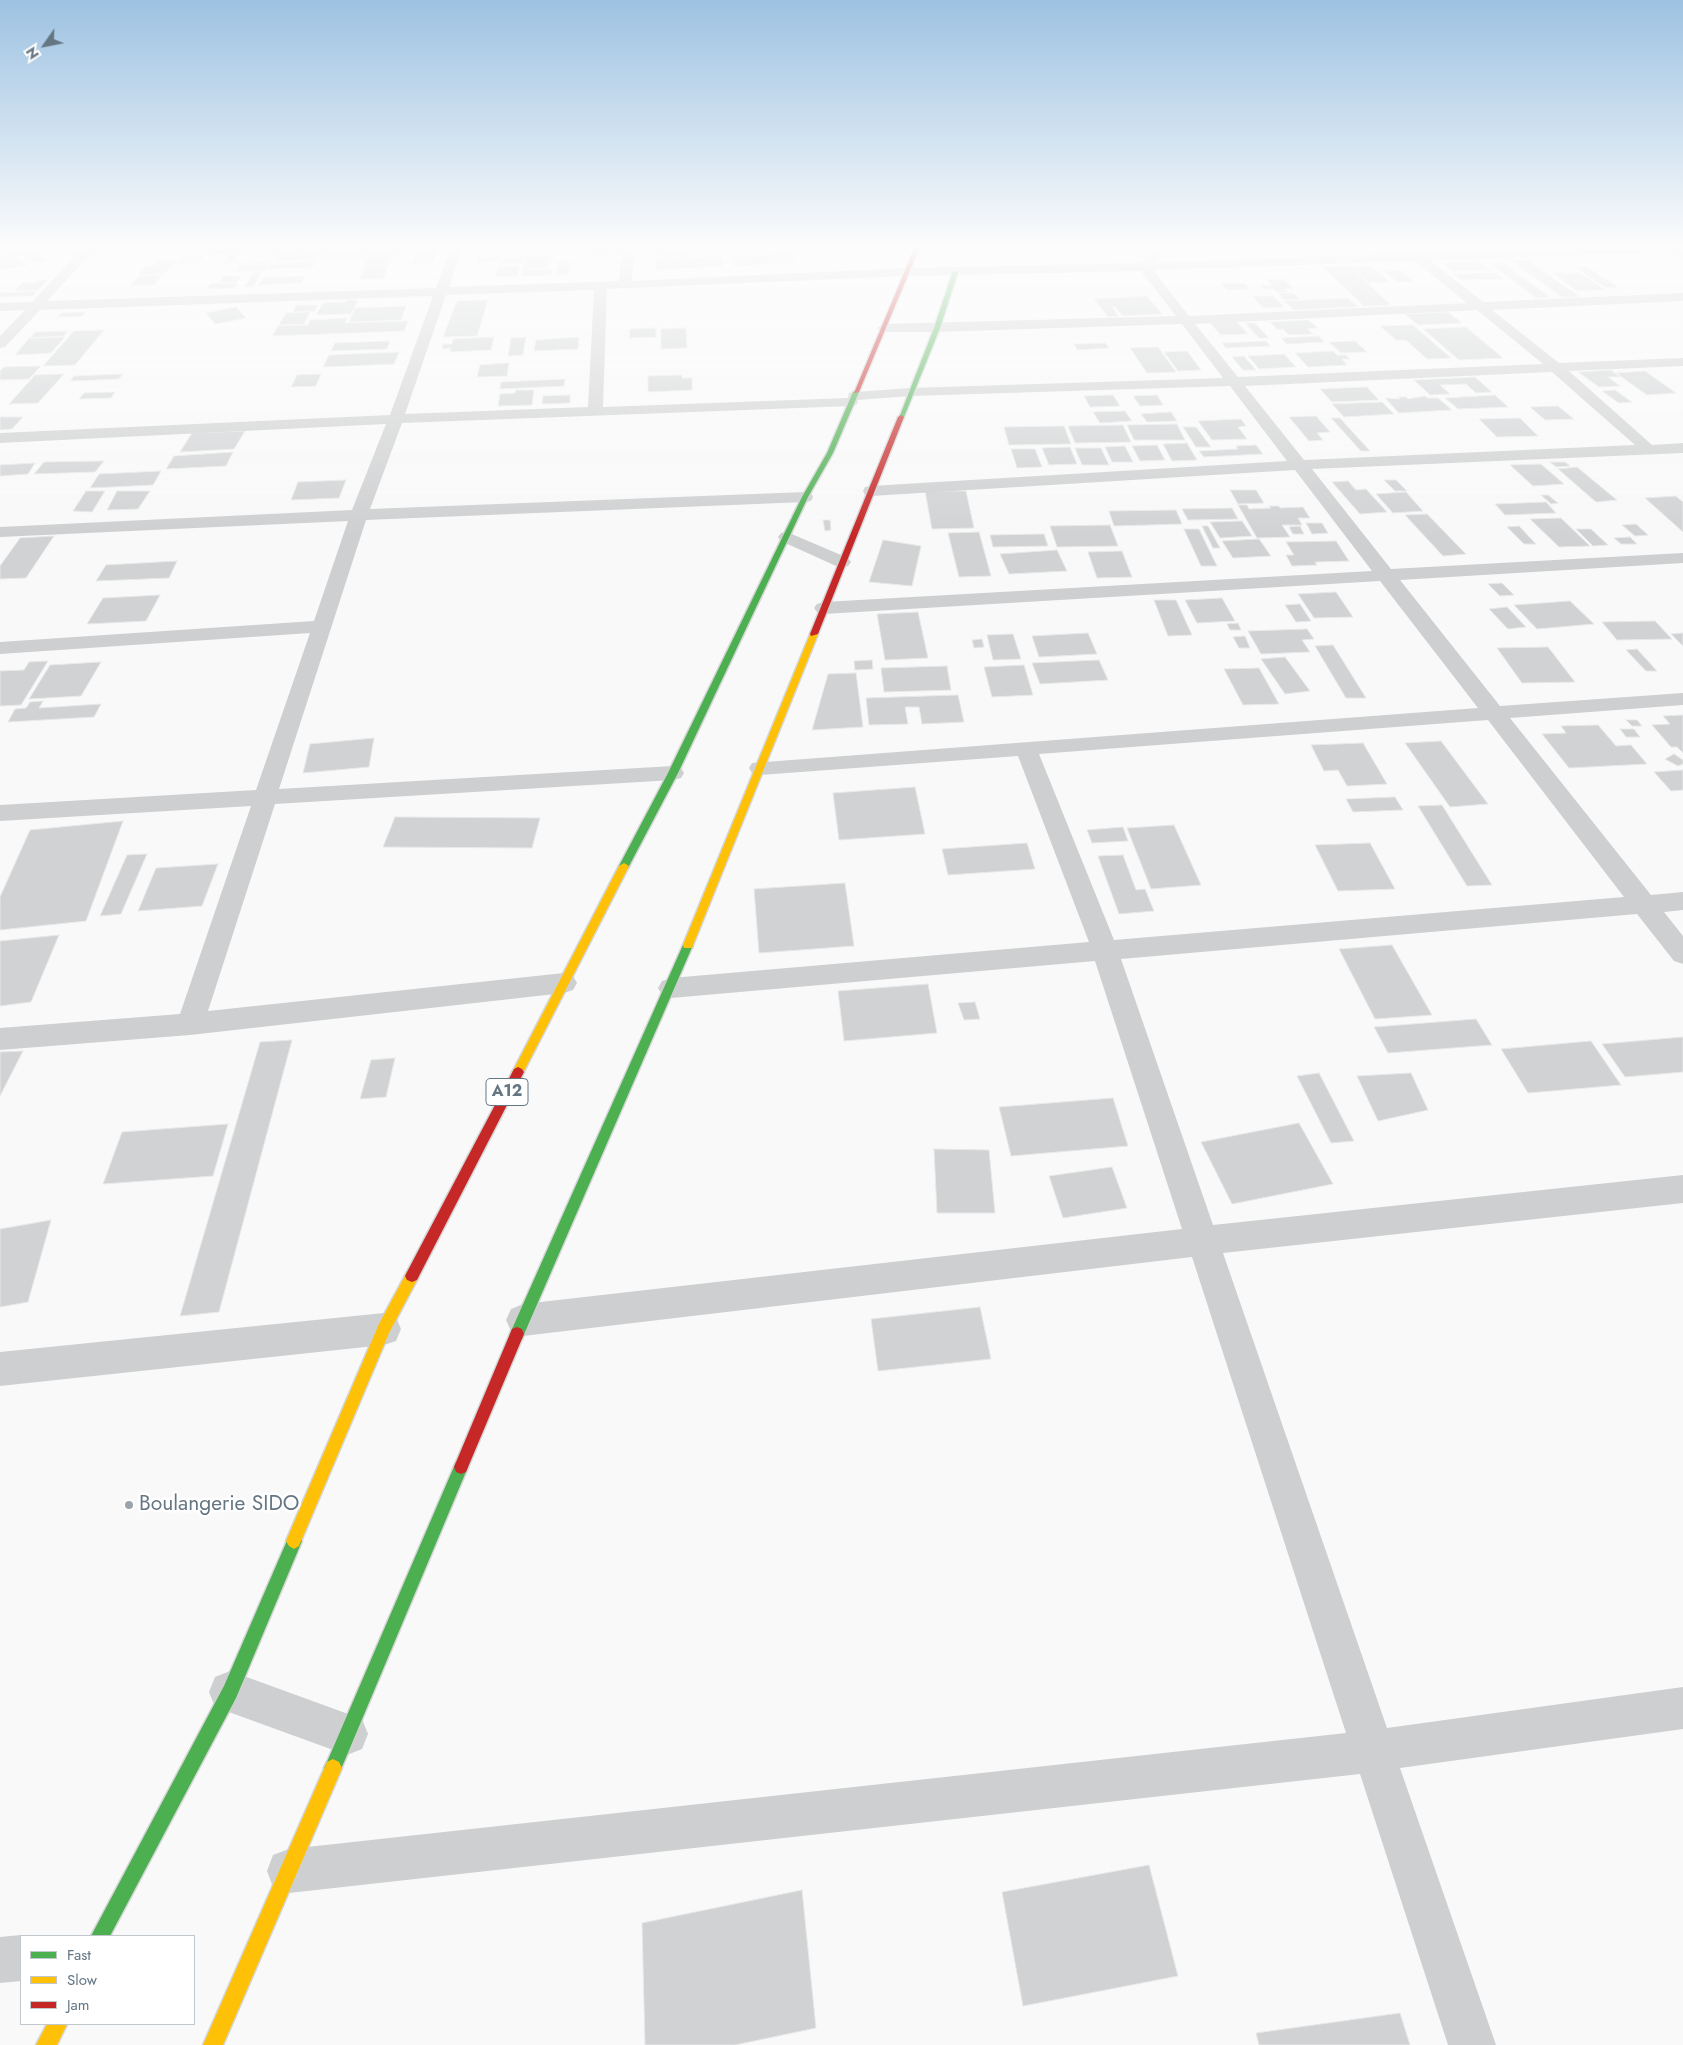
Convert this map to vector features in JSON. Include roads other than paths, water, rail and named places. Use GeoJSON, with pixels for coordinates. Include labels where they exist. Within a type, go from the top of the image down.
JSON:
{"type":"FeatureCollection","features":[{"type":"Feature","properties":{"kind":"main road","name":"A12"},"geometry":{"type":"LineString","coordinates":[[101,1935],[230,1692],[384,1329],[673,773],[805,497],[830,453],[877,344]]}},
{"type":"Feature","properties":{"kind":"main road"},"geometry":{"type":"LineString","coordinates":[[213,2045],[523,1320],[671,988],[930,344]]}},
{"type":"Feature","properties":{"kind":"main road"},"geometry":{"type":"LineString","coordinates":[[46,2045],[56,2025]]}},
{"type":"Feature","properties":{"kind":"street"},"geometry":{"type":"LineString","coordinates":[[190,1024],[359,515],[423,344]]}},
{"type":"Feature","properties":{"kind":"street"},"geometry":{"type":"LineString","coordinates":[[595,411],[598,344]]}},
{"type":"Feature","properties":{"kind":"street"},"geometry":{"type":"LineString","coordinates":[[1205,344],[1683,954]]}},
{"type":"Feature","properties":{"kind":"street"},"geometry":{"type":"LineString","coordinates":[[1526,344],[1648,450]]}},
{"type":"Feature","properties":{"kind":"street"},"geometry":{"type":"LineString","coordinates":[[0,438],[853,399],[911,392],[1234,382],[1683,362]]}},
{"type":"Feature","properties":{"kind":"street"},"geometry":{"type":"LineString","coordinates":[[871,491],[1300,465],[1683,448]]}},
{"type":"Feature","properties":{"kind":"street"},"geometry":{"type":"LineString","coordinates":[[0,532],[805,497]]}},
{"type":"Feature","properties":{"kind":"street"},"geometry":{"type":"LineString","coordinates":[[787,537],[842,562]]}},
{"type":"Feature","properties":{"kind":"street"},"geometry":{"type":"LineString","coordinates":[[824,608],[1683,558]]}},
{"type":"Feature","properties":{"kind":"street"},"geometry":{"type":"LineString","coordinates":[[0,648],[322,626]]}},
{"type":"Feature","properties":{"kind":"street"},"geometry":{"type":"LineString","coordinates":[[760,768],[1683,699]]}},
{"type":"Feature","properties":{"kind":"street"},"geometry":{"type":"LineString","coordinates":[[1026,748],[1105,951],[1472,2045]]}},
{"type":"Feature","properties":{"kind":"street"},"geometry":{"type":"LineString","coordinates":[[0,813],[673,773]]}},
{"type":"Feature","properties":{"kind":"street"},"geometry":{"type":"LineString","coordinates":[[671,988],[1683,901]]}},
{"type":"Feature","properties":{"kind":"street"},"geometry":{"type":"LineString","coordinates":[[0,1039],[190,1024],[564,983]]}},
{"type":"Feature","properties":{"kind":"street"},"geometry":{"type":"LineString","coordinates":[[523,1320],[1203,1241],[1683,1189]]}},
{"type":"Feature","properties":{"kind":"street"},"geometry":{"type":"LineString","coordinates":[[0,1369],[384,1329]]}},
{"type":"Feature","properties":{"kind":"street"},"geometry":{"type":"LineString","coordinates":[[230,1692],[347,1734]]}},
{"type":"Feature","properties":{"kind":"street"},"geometry":{"type":"LineString","coordinates":[[289,1871],[1373,1751],[1683,1708]]}},
{"type":"Feature","properties":{"kind":"street"},"geometry":{"type":"LineString","coordinates":[[0,1960],[20,1958]]}},
{"type":"Feature","properties":{"kind":"place","name":"Boulangerie SIDO"},"geometry":{"type":"Point","coordinates":[129,1505]}}]}
